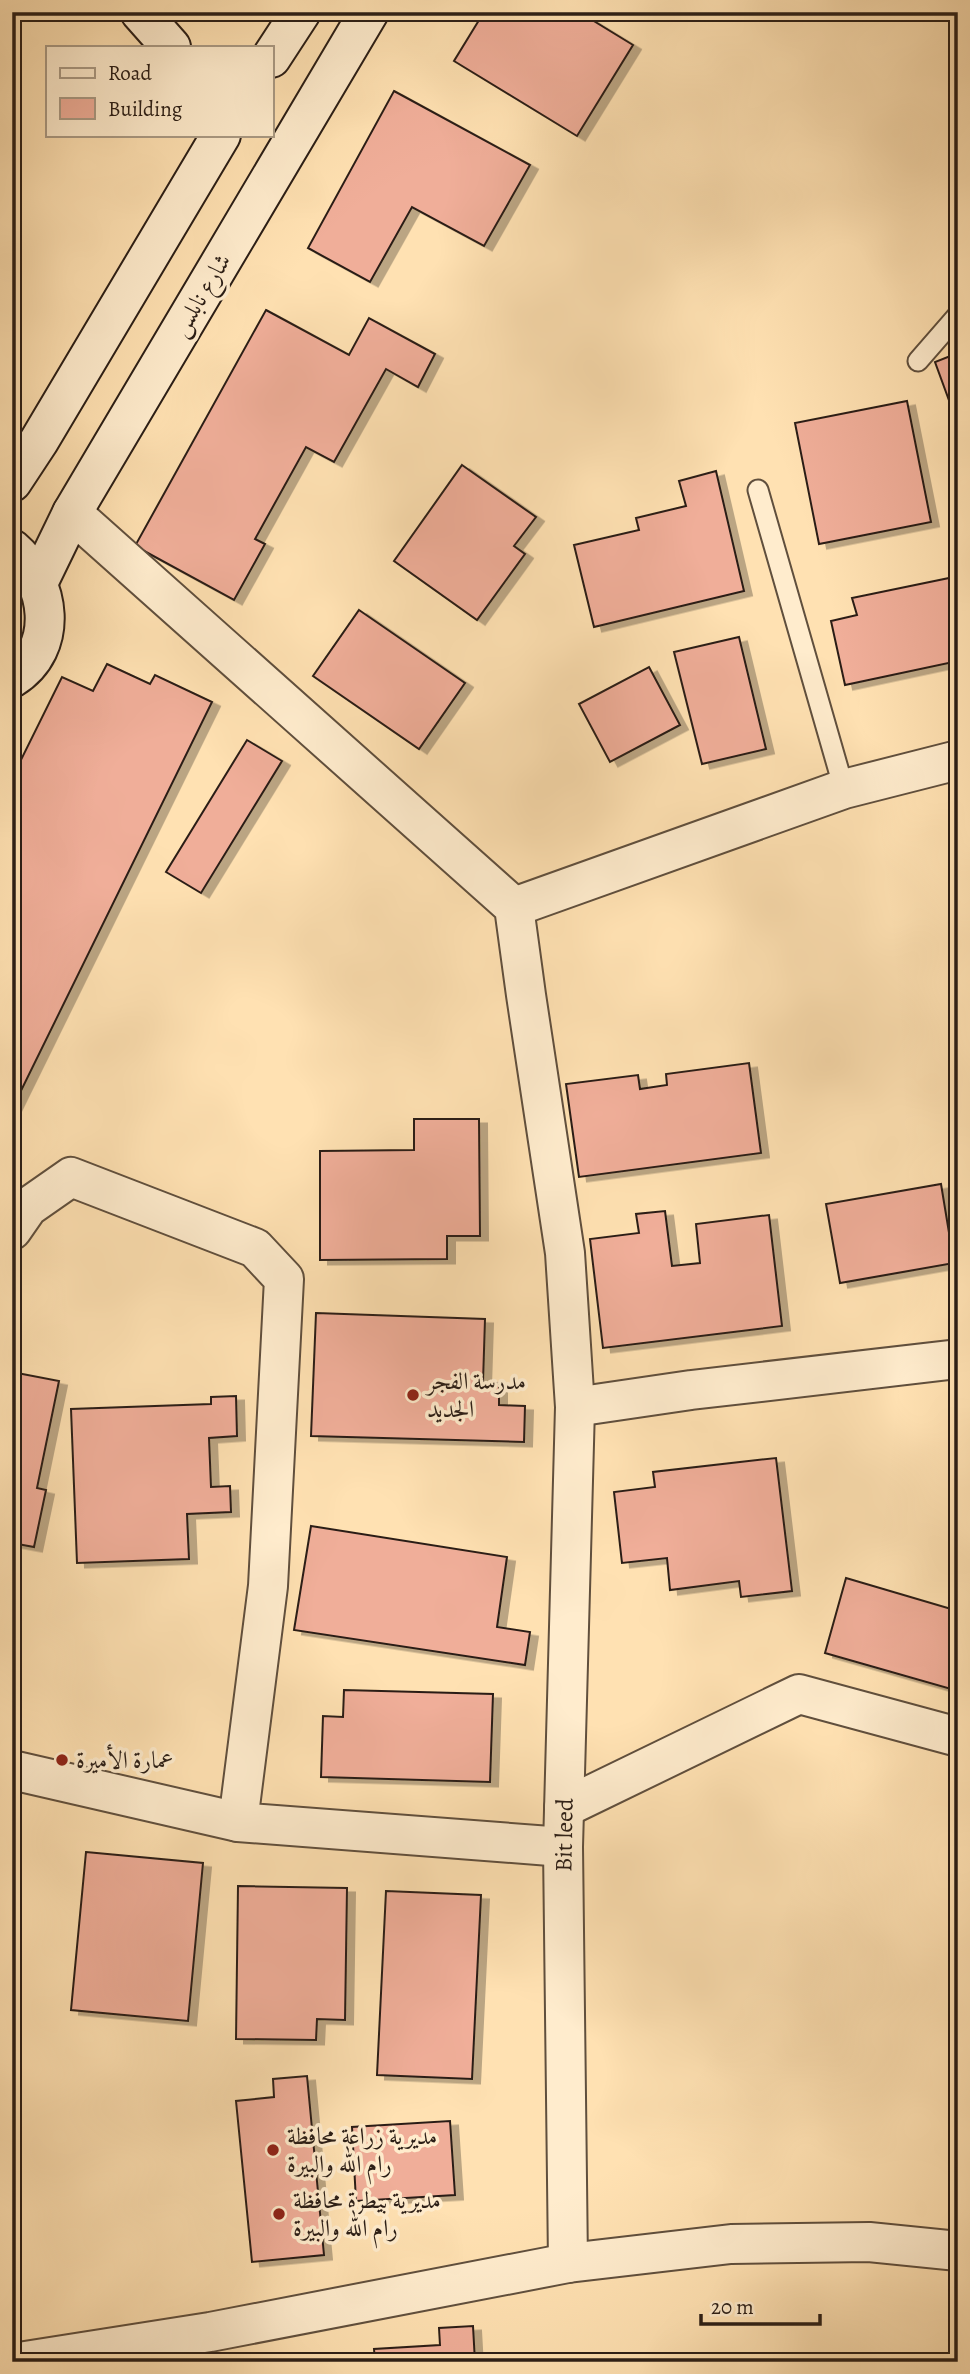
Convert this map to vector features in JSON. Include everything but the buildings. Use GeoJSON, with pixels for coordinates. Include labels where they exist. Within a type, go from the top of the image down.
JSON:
{"type":"FeatureCollection","features":[{"type":"Feature","properties":{"kind":"street"},"geometry":{"type":"LineString","coordinates":[[140,12],[170,46]]}},
{"type":"Feature","properties":{"kind":"street"},"geometry":{"type":"LineString","coordinates":[[273,55],[301,12]]}},
{"type":"Feature","properties":{"kind":"street","name":"شارع نابلس"},"geometry":{"type":"LineString","coordinates":[[39,581],[72,513],[369,12]]}},
{"type":"Feature","properties":{"kind":"street"},"geometry":{"type":"LineString","coordinates":[[12,482],[39,442],[215,138]]}},
{"type":"Feature","properties":{"kind":"street"},"geometry":{"type":"LineString","coordinates":[[72,513],[514,907],[844,789],[958,760]]}},
{"type":"Feature","properties":{"kind":"street"},"geometry":{"type":"LineString","coordinates":[[12,549],[28,564],[39,581],[46,606],[44,632],[34,656],[12,678]]}},
{"type":"Feature","properties":{"kind":"street","name":"Bit leed"},"geometry":{"type":"LineString","coordinates":[[514,907],[565,1253],[575,1407],[563,1847],[568,2263]]}},
{"type":"Feature","properties":{"kind":"street"},"geometry":{"type":"LineString","coordinates":[[12,1230],[28,1207],[71,1177],[255,1248],[284,1279],[268,1586],[238,1822]]}},
{"type":"Feature","properties":{"kind":"street"},"geometry":{"type":"LineString","coordinates":[[575,1407],[958,1359]]}},
{"type":"Feature","properties":{"kind":"street"},"geometry":{"type":"LineString","coordinates":[[564,1808],[799,1693],[958,1737]]}},
{"type":"Feature","properties":{"kind":"street"},"geometry":{"type":"LineString","coordinates":[[12,1770],[238,1822],[563,1847]]}},
{"type":"Feature","properties":{"kind":"street"},"geometry":{"type":"LineString","coordinates":[[19,2362],[210,2332],[568,2263],[731,2244],[869,2242],[958,2251]]}},
{"type":"Feature","properties":{"kind":"lane"},"geometry":{"type":"LineString","coordinates":[[918,360],[958,315]]}},
{"type":"Feature","properties":{"kind":"lane"},"geometry":{"type":"LineString","coordinates":[[758,489],[844,789]]}},
{"type":"Feature","properties":{"kind":"place","name":"مدرسة الفجر الجديد"},"geometry":{"type":"Point","coordinates":[413,1395]}},
{"type":"Feature","properties":{"kind":"place","name":"عمارة الأميرة"},"geometry":{"type":"Point","coordinates":[62,1760]}},
{"type":"Feature","properties":{"kind":"place","name":"مديرية زراعة محافظة رام الله والبيرة"},"geometry":{"type":"Point","coordinates":[273,2150]}},
{"type":"Feature","properties":{"kind":"place","name":"مديرية بيطرة محافظة رام الله والبيرة"},"geometry":{"type":"Point","coordinates":[279,2214]}}]}
